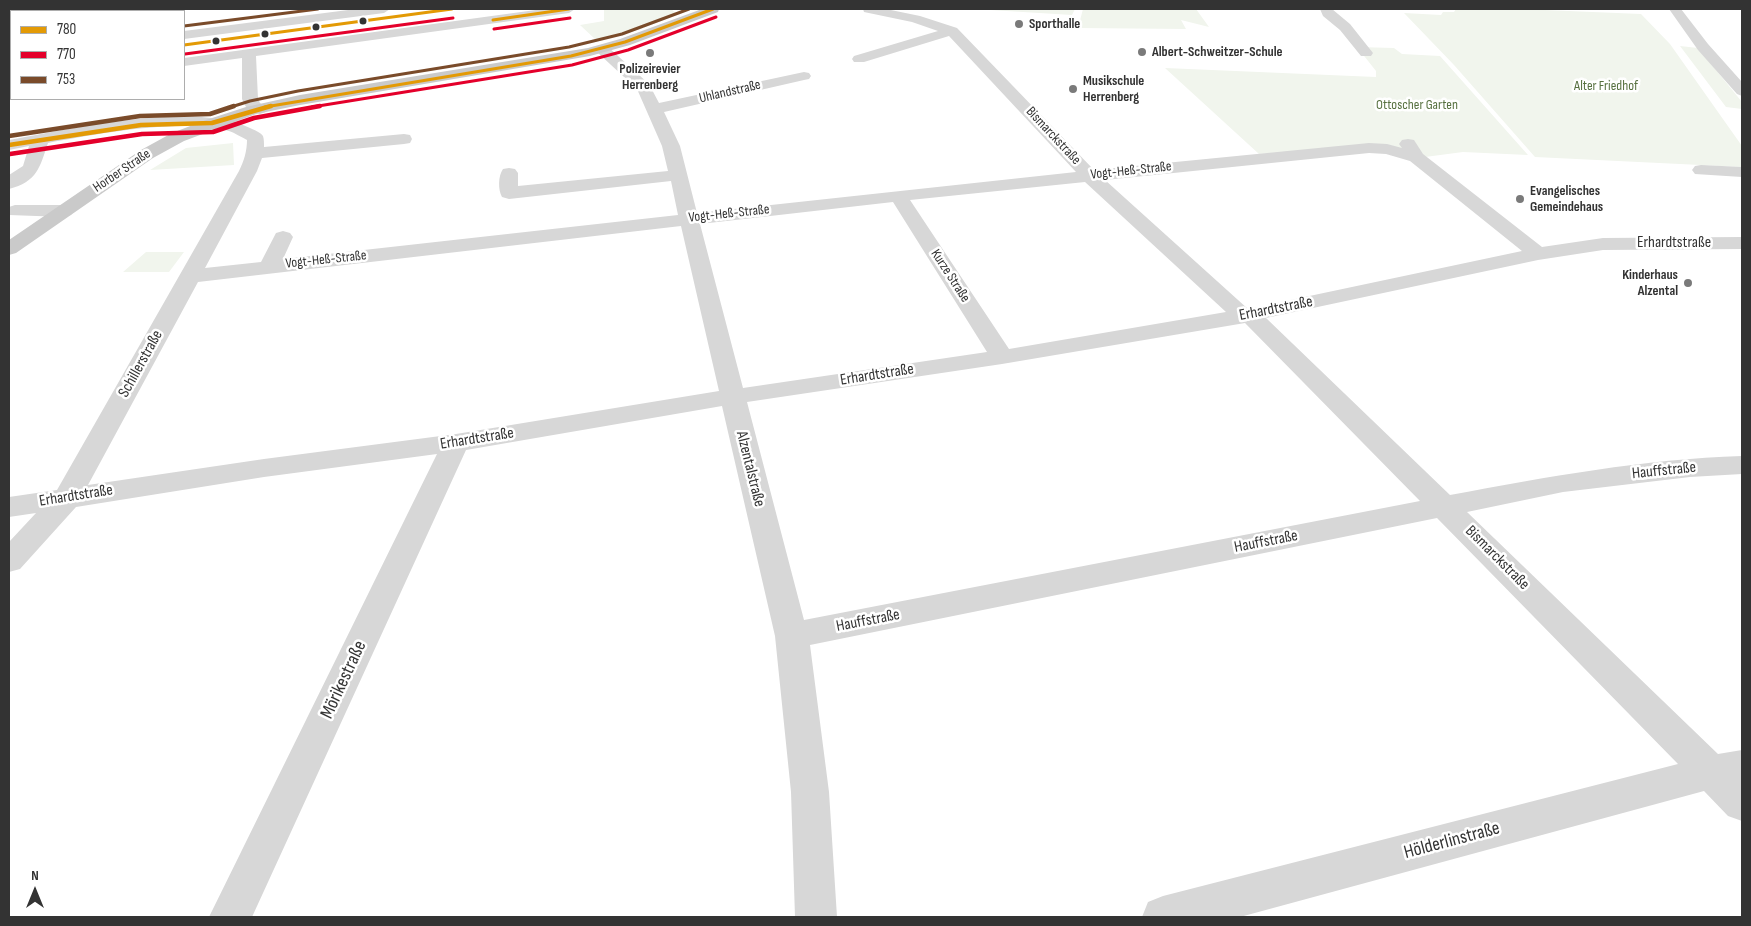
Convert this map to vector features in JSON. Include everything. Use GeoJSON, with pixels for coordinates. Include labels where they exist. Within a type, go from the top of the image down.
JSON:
{"type":"FeatureCollection","features":[{"type":"Feature","properties":{"kind":"main road","name":"Horber Straße"},"geometry":{"type":"LineString","coordinates":[[9,249],[157,148],[188,132],[212,123],[260,108],[308,98],[543,61],[602,48],[713,9]]}},
{"type":"Feature","properties":{"kind":"street"},"geometry":{"type":"LineString","coordinates":[[185,35],[384,9]]}},
{"type":"Feature","properties":{"kind":"street"},"geometry":{"type":"LineString","coordinates":[[185,44],[452,9]]}},
{"type":"Feature","properties":{"kind":"street"},"geometry":{"type":"LineString","coordinates":[[460,9],[483,14],[493,20]]}},
{"type":"Feature","properties":{"kind":"street"},"geometry":{"type":"LineString","coordinates":[[185,62],[569,9]]}},
{"type":"Feature","properties":{"kind":"street","name":"Bismarckstraße"},"geometry":{"type":"LineString","coordinates":[[868,9],[915,19],[952,31],[1090,176],[1246,315],[1445,506],[1728,770],[1742,803]]}},
{"type":"Feature","properties":{"kind":"street"},"geometry":{"type":"LineString","coordinates":[[1326,9],[1328,13],[1345,27],[1366,53]]}},
{"type":"Feature","properties":{"kind":"street"},"geometry":{"type":"LineString","coordinates":[[1675,9],[1703,48],[1737,78],[1742,91]]}},
{"type":"Feature","properties":{"kind":"street"},"geometry":{"type":"LineString","coordinates":[[859,59],[952,31]]}},
{"type":"Feature","properties":{"kind":"street","name":"Alzentalstraße"},"geometry":{"type":"LineString","coordinates":[[602,48],[644,87],[656,109],[671,146],[792,636],[810,792],[816,917]]}},
{"type":"Feature","properties":{"kind":"street"},"geometry":{"type":"LineString","coordinates":[[249,53],[250,99],[253,106],[260,108]]}},
{"type":"Feature","properties":{"kind":"street","name":"Uhlandstraße"},"geometry":{"type":"LineString","coordinates":[[656,109],[804,76]]}},
{"type":"Feature","properties":{"kind":"street"},"geometry":{"type":"LineString","coordinates":[[9,145],[148,124],[212,123],[249,132],[254,137],[256,153],[404,139]]}},
{"type":"Feature","properties":{"kind":"street"},"geometry":{"type":"LineString","coordinates":[[9,183],[31,170],[40,140]]}},
{"type":"Feature","properties":{"kind":"street","name":"Vogt-Heß-Straße"},"geometry":{"type":"LineString","coordinates":[[191,276],[898,196],[1369,148],[1412,150],[1538,254]]}},
{"type":"Feature","properties":{"kind":"street","name":"Schillerstraße"},"geometry":{"type":"LineString","coordinates":[[9,561],[67,498],[191,276],[256,153]]}},
{"type":"Feature","properties":{"kind":"street"},"geometry":{"type":"LineString","coordinates":[[1701,170],[1742,172]]}},
{"type":"Feature","properties":{"kind":"street"},"geometry":{"type":"LineString","coordinates":[[509,173],[509,193],[678,175]]}},
{"type":"Feature","properties":{"kind":"street","name":"Kurze Straße"},"geometry":{"type":"LineString","coordinates":[[898,196],[1002,357]]}},
{"type":"Feature","properties":{"kind":"street"},"geometry":{"type":"LineString","coordinates":[[15,211],[64,211]]}},
{"type":"Feature","properties":{"kind":"street"},"geometry":{"type":"LineString","coordinates":[[269,267],[283,237]]}},
{"type":"Feature","properties":{"kind":"street","name":"Erhardtstraße"},"geometry":{"type":"LineString","coordinates":[[9,507],[273,467],[456,443],[732,397],[1002,357],[1246,315],[1538,254],[1603,244],[1742,243]]}},
{"type":"Feature","properties":{"kind":"street","name":"Mörikestraße"},"geometry":{"type":"LineString","coordinates":[[230,917],[264,850],[456,443]]}},
{"type":"Feature","properties":{"kind":"street","name":"Hauffstraße"},"geometry":{"type":"LineString","coordinates":[[792,636],[1563,483],[1690,468],[1742,465]]}},
{"type":"Feature","properties":{"kind":"street","name":"Hölderlinstraße"},"geometry":{"type":"LineString","coordinates":[[1163,917],[1728,770]]}},
{"type":"Feature","properties":{"kind":"green space"},"geometry":{"type":"Polygon","coordinates":[[[671,9],[677,14],[641,29],[596,40],[580,25],[604,21],[604,10],[671,9]]]}},
{"type":"Feature","properties":{"kind":"green space"},"geometry":{"type":"Polygon","coordinates":[[[974,9],[1075,9],[1072,15],[974,9]]]}},
{"type":"Feature","properties":{"kind":"green space"},"geometry":{"type":"Polygon","coordinates":[[[1083,9],[1196,9],[1209,27],[1181,20],[1186,29],[1078,28],[1083,9]]]}},
{"type":"Feature","properties":{"kind":"green space","name":"Alter Friedhof"},"geometry":{"type":"Polygon","coordinates":[[[1456,9],[1520,9],[1641,14],[1670,44],[1742,146],[1742,167],[1535,157],[1454,65],[1404,13],[1441,15],[1443,12],[1454,12],[1456,9]]]}},
{"type":"Feature","properties":{"kind":"green space"},"geometry":{"type":"Polygon","coordinates":[[[1680,46],[1698,48],[1742,102],[1742,109],[1726,107],[1680,46]]]}},
{"type":"Feature","properties":{"kind":"green space","name":"Ottoscher Garten"},"geometry":{"type":"Polygon","coordinates":[[[1357,47],[1394,48],[1402,54],[1440,56],[1528,155],[1463,152],[1425,157],[1374,145],[1259,154],[1165,68],[1376,77],[1376,71],[1357,47]]]}},
{"type":"Feature","properties":{"kind":"green space"},"geometry":{"type":"Polygon","coordinates":[[[233,143],[234,165],[150,170],[186,148],[233,143]]]}},
{"type":"Feature","properties":{"kind":"green space"},"geometry":{"type":"Polygon","coordinates":[[[146,252],[184,252],[169,272],[123,272],[146,252]]]}},
{"type":"Feature","properties":{"kind":"transit line","name":"753"},"geometry":{"type":"LineString","coordinates":[[185,26],[318,9]]}},
{"type":"Feature","properties":{"kind":"transit line","name":"780"},"geometry":{"type":"LineString","coordinates":[[185,45],[452,9]]}},
{"type":"Feature","properties":{"kind":"transit line","name":"780"},"geometry":{"type":"LineString","coordinates":[[493,20],[569,9]]}},
{"type":"Feature","properties":{"kind":"transit line","name":"753"},"geometry":{"type":"LineString","coordinates":[[9,136],[140,116],[210,114],[250,101],[298,91],[569,47],[622,34],[689,9]]}},
{"type":"Feature","properties":{"kind":"transit line","name":"780"},"geometry":{"type":"LineString","coordinates":[[9,145],[141,125],[212,123],[252,110],[300,100],[571,56],[625,42],[713,9]]}},
{"type":"Feature","properties":{"kind":"transit line","name":"770"},"geometry":{"type":"LineString","coordinates":[[10,154],[142,134],[213,132],[254,118],[302,109],[572,65],[628,50],[716,17]]}},
{"type":"Feature","properties":{"kind":"transit line","name":"770"},"geometry":{"type":"LineString","coordinates":[[185,54],[453,18]]}},
{"type":"Feature","properties":{"kind":"transit line","name":"770"},"geometry":{"type":"LineString","coordinates":[[494,29],[570,18]]}},
{"type":"Feature","properties":{"kind":"place","name":"Sporthalle"},"geometry":{"type":"Point","coordinates":[1019,24]}},
{"type":"Feature","properties":{"kind":"place","name":"Albert-Schweitzer-Schule"},"geometry":{"type":"Point","coordinates":[1142,52]}},
{"type":"Feature","properties":{"kind":"place","name":"Polizeirevier Herrenberg"},"geometry":{"type":"Point","coordinates":[650,53]}},
{"type":"Feature","properties":{"kind":"place","name":"Musikschule Herrenberg"},"geometry":{"type":"Point","coordinates":[1073,89]}},
{"type":"Feature","properties":{"kind":"place","name":"Evangelisches Gemeindehaus"},"geometry":{"type":"Point","coordinates":[1520,199]}},
{"type":"Feature","properties":{"kind":"place","name":"Kinderhaus Alzental"},"geometry":{"type":"Point","coordinates":[1688,283]}}]}
